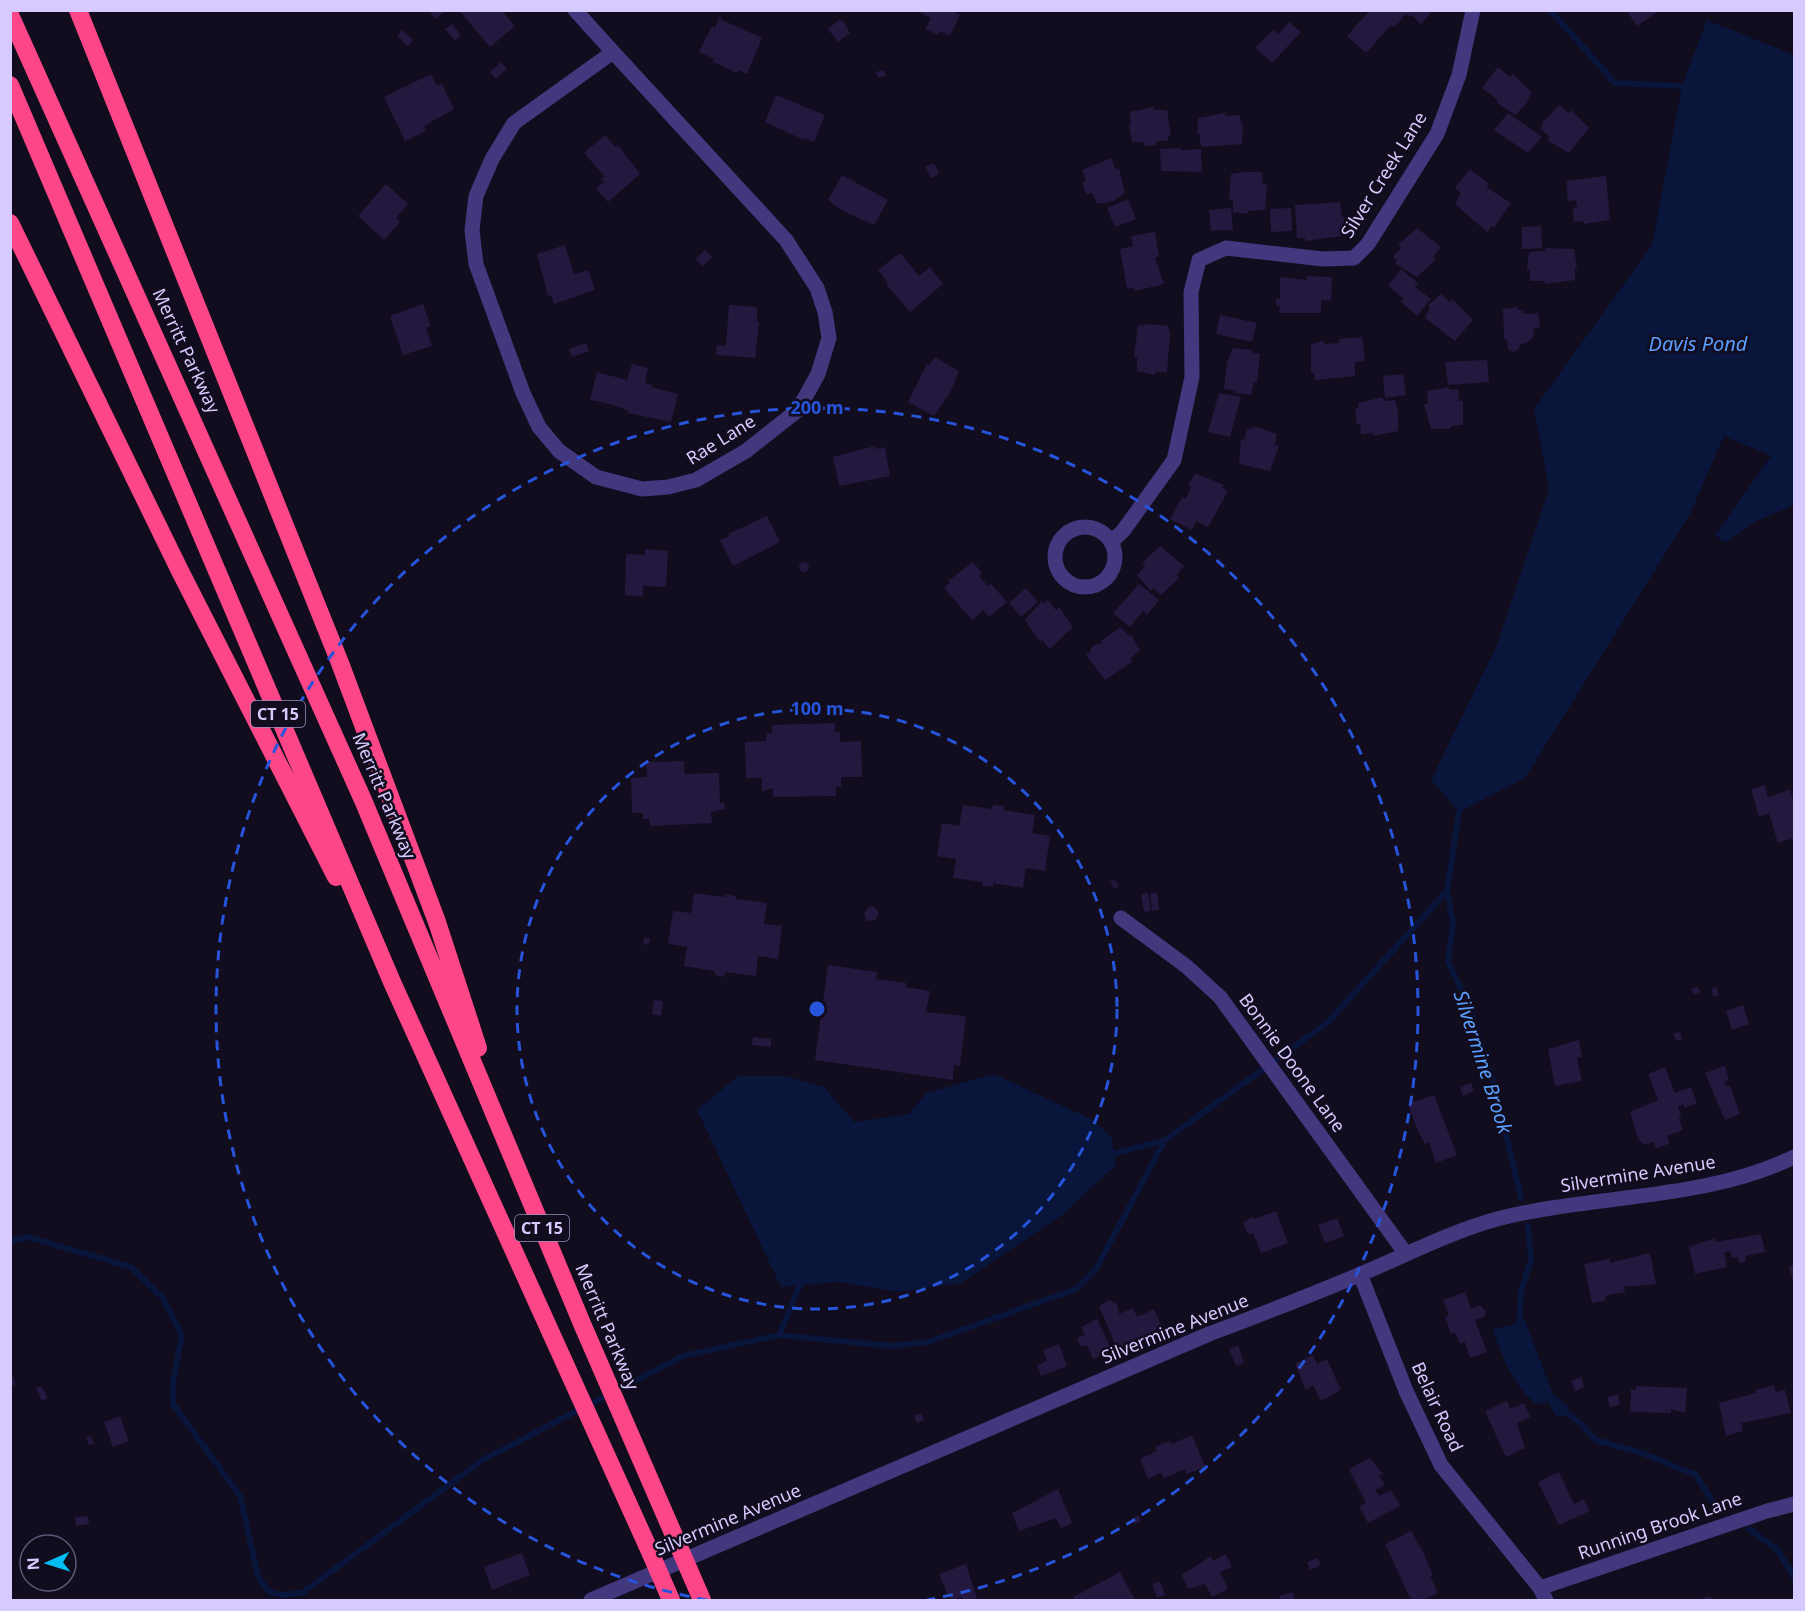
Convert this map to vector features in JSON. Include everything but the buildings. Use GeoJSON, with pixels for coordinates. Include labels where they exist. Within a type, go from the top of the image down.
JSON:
{"type":"FeatureCollection","features":[{"type":"Feature","properties":{"kind":"highway"},"geometry":{"type":"LineString","coordinates":[[78,10],[291,538],[377,760],[462,993],[502,1130]]}},
{"type":"Feature","properties":{"kind":"highway","name":"Merritt Parkway"},"geometry":{"type":"LineString","coordinates":[[10,15],[358,789],[583,1326],[702,1600]]}},
{"type":"Feature","properties":{"kind":"highway","name":"CT 15"},"geometry":{"type":"LineString","coordinates":[[10,85],[392,982],[555,1338],[671,1600]]}},
{"type":"Feature","properties":{"kind":"highway"},"geometry":{"type":"LineString","coordinates":[[10,223],[288,787],[392,982]]}},
{"type":"Feature","properties":{"kind":"street","name":"Rae Lane"},"geometry":{"type":"LineString","coordinates":[[576,10],[786,240],[817,288],[825,312],[829,338],[818,374],[798,410],[746,452],[696,480],[668,487],[642,489],[596,477],[559,452],[539,427],[523,393],[476,264],[472,230],[476,196],[492,159],[514,123],[613,52]]}},
{"type":"Feature","properties":{"kind":"street","name":"Silver Creek Lane"},"geometry":{"type":"LineString","coordinates":[[1111,542],[1123,531],[1174,460],[1192,377],[1191,292],[1199,260],[1226,248],[1323,259],[1354,258],[1368,244],[1437,134],[1459,75],[1473,10]]}},
{"type":"Feature","properties":{"kind":"street"},"geometry":{"type":"LineString","coordinates":[[1086,527],[1096,529],[1111,542],[1115,561],[1106,579],[1088,587],[1078,587],[1062,577],[1057,568],[1056,549],[1067,533],[1086,527]]}},
{"type":"Feature","properties":{"kind":"street","name":"Bonnie Doone Lane"},"geometry":{"type":"LineString","coordinates":[[1121,918],[1204,982],[1235,1015],[1407,1254]]}},
{"type":"Feature","properties":{"kind":"street","name":"Silvermine Avenue"},"geometry":{"type":"LineString","coordinates":[[591,1600],[1209,1334],[1496,1220],[1730,1179],[1773,1167],[1794,1157]]}},
{"type":"Feature","properties":{"kind":"street","name":"Belair Road"},"geometry":{"type":"LineString","coordinates":[[1360,1274],[1406,1391],[1441,1465],[1543,1594]]}},
{"type":"Feature","properties":{"kind":"street","name":"Running Brook Lane"},"geometry":{"type":"LineString","coordinates":[[1543,1594],[1767,1511],[1794,1504]]}},
{"type":"Feature","properties":{"kind":"water","name":"Davis Pond"},"geometry":{"type":"Polygon","coordinates":[[[1707,20],[1794,55],[1794,505],[1755,522],[1725,543],[1715,535],[1771,456],[1724,436],[1690,514],[1525,778],[1459,812],[1431,780],[1497,645],[1549,489],[1534,409],[1652,245],[1682,86],[1707,20]]]}},
{"type":"Feature","properties":{"kind":"water"},"geometry":{"type":"Polygon","coordinates":[[[994,1074],[1095,1121],[1112,1139],[1116,1165],[1062,1215],[961,1283],[898,1292],[839,1282],[781,1287],[697,1110],[738,1076],[785,1076],[824,1087],[854,1122],[909,1114],[926,1093],[994,1074]]]}},
{"type":"Feature","properties":{"kind":"water"},"geometry":{"type":"Polygon","coordinates":[[[1524,1318],[1553,1394],[1569,1407],[1567,1415],[1556,1416],[1548,1402],[1537,1404],[1528,1397],[1504,1360],[1492,1329],[1512,1325],[1524,1318]]]}},
{"type":"Feature","properties":{"kind":"waterway"},"geometry":{"type":"LineString","coordinates":[[1550,10],[1615,83],[1682,86],[1684,91]]}},
{"type":"Feature","properties":{"kind":"waterway"},"geometry":{"type":"LineString","coordinates":[[10,1241],[28,1237],[131,1267],[162,1297],[182,1335],[173,1383],[173,1404],[240,1496],[258,1576],[268,1591],[280,1595],[302,1593],[484,1459],[683,1356],[779,1335],[891,1346],[928,1342],[1076,1289],[1096,1269],[1165,1140],[1327,1023],[1447,891],[1459,812],[1463,805]]}},
{"type":"Feature","properties":{"kind":"waterway","name":"Silvermine Brook"},"geometry":{"type":"LineString","coordinates":[[1447,891],[1453,923],[1448,961],[1470,1009],[1495,1087],[1521,1198]]}},
{"type":"Feature","properties":{"kind":"waterway"},"geometry":{"type":"LineString","coordinates":[[1108,1155],[1165,1140]]}},
{"type":"Feature","properties":{"kind":"waterway","name":"Silvermine Brook"},"geometry":{"type":"LineString","coordinates":[[1519,1330],[1521,1291],[1531,1260],[1528,1225]]}},
{"type":"Feature","properties":{"kind":"waterway"},"geometry":{"type":"LineString","coordinates":[[779,1335],[803,1278]]}},
{"type":"Feature","properties":{"kind":"waterway","name":"Silvermine Brook"},"geometry":{"type":"LineString","coordinates":[[1561,1409],[1579,1422],[1596,1440],[1642,1453],[1696,1475],[1716,1507]]}},
{"type":"Feature","properties":{"kind":"waterway","name":"Silvermine Brook"},"geometry":{"type":"LineString","coordinates":[[1749,1529],[1778,1550],[1794,1578]]}}]}
